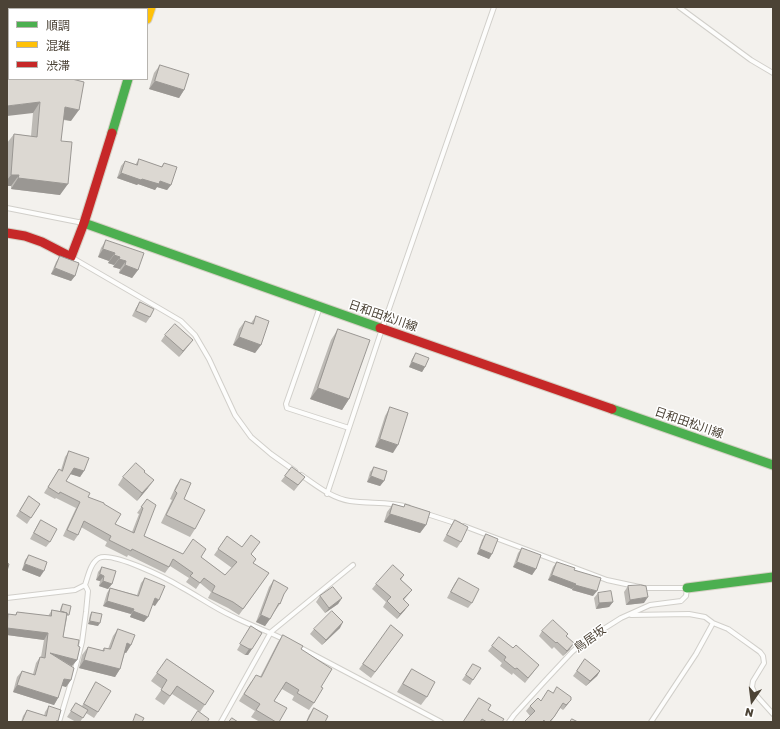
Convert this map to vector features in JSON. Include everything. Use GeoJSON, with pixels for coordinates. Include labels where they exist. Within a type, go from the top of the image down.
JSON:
{"type":"FeatureCollection","features":[{"type":"Feature","properties":{"kind":"main road"},"geometry":{"type":"LineString","coordinates":[[7,233],[25,236],[71,256],[84,223],[128,80]]}},
{"type":"Feature","properties":{"kind":"main road","name":"日和田松川線"},"geometry":{"type":"LineString","coordinates":[[84,223],[773,465]]}},
{"type":"Feature","properties":{"kind":"main road"},"geometry":{"type":"LineString","coordinates":[[687,588],[773,577]]}},
{"type":"Feature","properties":{"kind":"lane"},"geometry":{"type":"LineString","coordinates":[[327,494],[382,328],[494,7]]}},
{"type":"Feature","properties":{"kind":"lane"},"geometry":{"type":"LineString","coordinates":[[679,7],[750,60],[773,74]]}},
{"type":"Feature","properties":{"kind":"lane"},"geometry":{"type":"LineString","coordinates":[[7,208],[84,223]]}},
{"type":"Feature","properties":{"kind":"lane"},"geometry":{"type":"LineString","coordinates":[[71,256],[164,311],[195,335],[236,415],[251,437],[271,454],[327,494],[348,501],[400,504],[415,509]]}},
{"type":"Feature","properties":{"kind":"lane"},"geometry":{"type":"LineString","coordinates":[[320,307],[286,404],[287,408],[349,428]]}},
{"type":"Feature","properties":{"kind":"lane"},"geometry":{"type":"LineString","coordinates":[[422,512],[459,524],[607,580],[644,588],[687,588]]}},
{"type":"Feature","properties":{"kind":"lane"},"geometry":{"type":"LineString","coordinates":[[7,598],[75,590],[85,585],[93,564],[99,558],[108,557],[125,561],[181,586],[212,606],[271,632],[441,722]]}},
{"type":"Feature","properties":{"kind":"lane"},"geometry":{"type":"LineString","coordinates":[[221,722],[271,632],[353,565]]}},
{"type":"Feature","properties":{"kind":"lane"},"geometry":{"type":"LineString","coordinates":[[59,722],[82,642],[88,591],[85,585]]}},
{"type":"Feature","properties":{"kind":"lane","name":"鳥居坂"},"geometry":{"type":"LineString","coordinates":[[509,722],[582,642],[620,618],[650,605],[681,602],[686,596],[687,588]]}},
{"type":"Feature","properties":{"kind":"lane"},"geometry":{"type":"LineString","coordinates":[[628,615],[689,614],[705,617],[728,630],[764,656],[764,663],[753,681],[752,687],[755,694],[773,714]]}},
{"type":"Feature","properties":{"kind":"lane"},"geometry":{"type":"LineString","coordinates":[[651,722],[696,654],[713,622]]}},
{"type":"Feature","properties":{"kind":"green space"},"geometry":{"type":"Polygon","coordinates":[[[7,7],[111,7],[8,8],[7,64],[7,7]]]}},
{"type":"Feature","properties":{"kind":"building"},"geometry":{"type":"Polygon","coordinates":[[[160,65],[189,74],[184,90],[155,81],[160,65]]]}},
{"type":"Feature","properties":{"kind":"building"},"geometry":{"type":"Polygon","coordinates":[[[7,77],[8,80],[76,80],[84,82],[79,110],[65,107],[61,141],[72,142],[68,184],[18,178],[19,175],[11,175],[14,134],[37,137],[40,102],[7,106],[7,77]]]}},
{"type":"Feature","properties":{"kind":"building"},"geometry":{"type":"Polygon","coordinates":[[[139,159],[162,167],[164,163],[177,167],[171,185],[160,181],[159,184],[141,180],[121,173],[125,161],[137,165],[139,159]]]}},
{"type":"Feature","properties":{"kind":"building"},"geometry":{"type":"Polygon","coordinates":[[[106,240],[144,253],[138,270],[125,265],[126,261],[119,259],[120,257],[114,255],[115,253],[103,249],[106,240]]]}},
{"type":"Feature","properties":{"kind":"building"},"geometry":{"type":"Polygon","coordinates":[[[60,256],[79,263],[75,276],[55,268],[60,256]]]}},
{"type":"Feature","properties":{"kind":"building"},"geometry":{"type":"Polygon","coordinates":[[[140,302],[154,309],[150,317],[136,311],[140,302]]]}},
{"type":"Feature","properties":{"kind":"building"},"geometry":{"type":"Polygon","coordinates":[[[256,316],[269,321],[261,345],[239,337],[245,321],[253,324],[256,316]]]}},
{"type":"Feature","properties":{"kind":"building"},"geometry":{"type":"Polygon","coordinates":[[[175,324],[193,340],[183,351],[165,335],[175,324]]]}},
{"type":"Feature","properties":{"kind":"building"},"geometry":{"type":"Polygon","coordinates":[[[338,329],[370,340],[349,399],[318,388],[338,329]]]}},
{"type":"Feature","properties":{"kind":"building"},"geometry":{"type":"Polygon","coordinates":[[[416,353],[429,358],[425,367],[412,362],[416,353]]]}},
{"type":"Feature","properties":{"kind":"building"},"geometry":{"type":"Polygon","coordinates":[[[390,407],[408,413],[398,445],[380,439],[390,407]]]}},
{"type":"Feature","properties":{"kind":"building"},"geometry":{"type":"Polygon","coordinates":[[[69,451],[89,458],[84,471],[74,468],[66,481],[90,493],[88,497],[104,503],[121,514],[115,524],[134,533],[143,508],[141,507],[147,499],[156,505],[144,536],[183,554],[193,539],[206,549],[201,557],[225,575],[237,562],[218,549],[227,536],[242,547],[251,535],[260,542],[251,554],[256,559],[253,563],[269,573],[243,609],[233,602],[212,592],[215,586],[204,578],[200,583],[190,576],[193,573],[173,559],[169,567],[132,549],[131,551],[109,540],[111,536],[84,521],[78,535],[67,530],[80,502],[60,492],[59,494],[48,487],[59,469],[62,471],[69,451]]]}},
{"type":"Feature","properties":{"kind":"building"},"geometry":{"type":"Polygon","coordinates":[[[136,463],[154,480],[142,493],[123,477],[136,463]]]}},
{"type":"Feature","properties":{"kind":"building"},"geometry":{"type":"Polygon","coordinates":[[[292,467],[305,477],[298,485],[285,476],[292,467]]]}},
{"type":"Feature","properties":{"kind":"building"},"geometry":{"type":"Polygon","coordinates":[[[374,467],[387,471],[384,481],[371,476],[374,467]]]}},
{"type":"Feature","properties":{"kind":"building"},"geometry":{"type":"Polygon","coordinates":[[[181,479],[191,483],[184,499],[205,510],[195,529],[166,515],[177,493],[175,491],[181,479]]]}},
{"type":"Feature","properties":{"kind":"building"},"geometry":{"type":"Polygon","coordinates":[[[29,496],[40,504],[31,518],[20,511],[29,496]]]}},
{"type":"Feature","properties":{"kind":"building"},"geometry":{"type":"Polygon","coordinates":[[[393,504],[404,507],[405,504],[430,512],[426,525],[390,514],[393,504]]]}},
{"type":"Feature","properties":{"kind":"building"},"geometry":{"type":"Polygon","coordinates":[[[41,520],[57,529],[50,542],[34,533],[41,520]]]}},
{"type":"Feature","properties":{"kind":"building"},"geometry":{"type":"Polygon","coordinates":[[[455,520],[468,527],[461,542],[447,535],[455,520]]]}},
{"type":"Feature","properties":{"kind":"building"},"geometry":{"type":"Polygon","coordinates":[[[486,534],[498,539],[492,554],[480,549],[486,534]]]}},
{"type":"Feature","properties":{"kind":"building"},"geometry":{"type":"Polygon","coordinates":[[[522,548],[541,555],[536,569],[517,562],[522,548]]]}},
{"type":"Feature","properties":{"kind":"building"},"geometry":{"type":"Polygon","coordinates":[[[29,555],[47,562],[44,571],[25,564],[29,555]]]}},
{"type":"Feature","properties":{"kind":"building"},"geometry":{"type":"Polygon","coordinates":[[[557,562],[575,568],[574,570],[601,578],[597,591],[575,585],[576,584],[552,575],[557,562]]]}},
{"type":"Feature","properties":{"kind":"building"},"geometry":{"type":"Polygon","coordinates":[[[393,565],[404,575],[400,579],[412,590],[403,599],[409,605],[400,614],[387,601],[391,597],[376,584],[393,565]]]}},
{"type":"Feature","properties":{"kind":"building"},"geometry":{"type":"Polygon","coordinates":[[[102,567],[116,571],[112,584],[103,581],[104,576],[100,574],[102,567]]]}},
{"type":"Feature","properties":{"kind":"building"},"geometry":{"type":"Polygon","coordinates":[[[145,578],[165,586],[159,600],[155,598],[148,617],[133,611],[134,609],[107,601],[110,588],[138,596],[145,578]]]}},
{"type":"Feature","properties":{"kind":"building"},"geometry":{"type":"Polygon","coordinates":[[[459,578],[479,589],[472,603],[451,592],[459,578]]]}},
{"type":"Feature","properties":{"kind":"building"},"geometry":{"type":"Polygon","coordinates":[[[274,580],[288,588],[270,619],[261,615],[274,580]]]}},
{"type":"Feature","properties":{"kind":"building"},"geometry":{"type":"Polygon","coordinates":[[[628,586],[646,586],[648,597],[630,600],[628,586]]]}},
{"type":"Feature","properties":{"kind":"building"},"geometry":{"type":"Polygon","coordinates":[[[333,587],[342,598],[329,608],[320,596],[333,587]]]}},
{"type":"Feature","properties":{"kind":"building"},"geometry":{"type":"Polygon","coordinates":[[[611,591],[613,602],[599,603],[598,593],[611,591]]]}},
{"type":"Feature","properties":{"kind":"building"},"geometry":{"type":"Polygon","coordinates":[[[63,604],[71,606],[69,615],[61,611],[63,604]]]}},
{"type":"Feature","properties":{"kind":"building"},"geometry":{"type":"Polygon","coordinates":[[[52,610],[67,613],[63,637],[79,640],[78,646],[80,647],[77,660],[50,653],[74,668],[71,680],[64,679],[58,698],[17,685],[22,671],[35,675],[40,657],[45,658],[48,633],[7,628],[8,614],[16,615],[17,612],[51,616],[52,610]]]}},
{"type":"Feature","properties":{"kind":"building"},"geometry":{"type":"Polygon","coordinates":[[[332,611],[343,622],[326,640],[314,629],[332,611]]]}},
{"type":"Feature","properties":{"kind":"building"},"geometry":{"type":"Polygon","coordinates":[[[92,612],[102,614],[100,623],[90,621],[92,612]]]}},
{"type":"Feature","properties":{"kind":"building"},"geometry":{"type":"Polygon","coordinates":[[[553,620],[568,634],[566,636],[574,643],[567,651],[542,631],[553,620]]]}},
{"type":"Feature","properties":{"kind":"building"},"geometry":{"type":"Polygon","coordinates":[[[391,625],[403,635],[375,672],[363,664],[391,625]]]}},
{"type":"Feature","properties":{"kind":"building"},"geometry":{"type":"Polygon","coordinates":[[[251,626],[262,633],[252,649],[249,649],[240,644],[251,626]]]}},
{"type":"Feature","properties":{"kind":"building"},"geometry":{"type":"Polygon","coordinates":[[[118,629],[135,635],[131,645],[127,643],[120,669],[84,660],[88,647],[104,651],[104,648],[110,649],[118,629]]]}},
{"type":"Feature","properties":{"kind":"building"},"geometry":{"type":"Polygon","coordinates":[[[283,635],[303,646],[301,649],[332,669],[321,687],[323,688],[314,703],[297,693],[299,690],[286,682],[274,701],[287,708],[279,722],[276,722],[256,710],[260,704],[244,694],[256,675],[261,677],[283,635]]]}},
{"type":"Feature","properties":{"kind":"building"},"geometry":{"type":"Polygon","coordinates":[[[499,637],[513,648],[516,645],[539,665],[528,678],[517,668],[515,669],[504,660],[506,657],[492,646],[499,637]]]}},
{"type":"Feature","properties":{"kind":"building"},"geometry":{"type":"Polygon","coordinates":[[[167,659],[214,691],[205,705],[177,686],[170,696],[161,690],[167,680],[157,673],[167,659]]]}},
{"type":"Feature","properties":{"kind":"building"},"geometry":{"type":"Polygon","coordinates":[[[585,659],[600,671],[590,681],[577,671],[585,659]]]}},
{"type":"Feature","properties":{"kind":"building"},"geometry":{"type":"Polygon","coordinates":[[[473,664],[481,668],[473,680],[466,675],[473,664]]]}},
{"type":"Feature","properties":{"kind":"building"},"geometry":{"type":"Polygon","coordinates":[[[412,669],[435,682],[427,697],[403,684],[412,669]]]}},
{"type":"Feature","properties":{"kind":"building"},"geometry":{"type":"Polygon","coordinates":[[[96,682],[111,691],[98,712],[84,704],[96,682]]]}},
{"type":"Feature","properties":{"kind":"building"},"geometry":{"type":"Polygon","coordinates":[[[557,687],[571,697],[571,700],[566,705],[563,703],[549,722],[545,722],[544,720],[542,722],[524,722],[535,711],[530,706],[538,698],[541,701],[548,690],[553,693],[557,687]]]}},
{"type":"Feature","properties":{"kind":"building"},"geometry":{"type":"Polygon","coordinates":[[[479,698],[491,705],[488,710],[504,719],[502,722],[487,722],[482,719],[480,722],[464,721],[479,698]]]}},
{"type":"Feature","properties":{"kind":"building"},"geometry":{"type":"Polygon","coordinates":[[[76,703],[88,710],[83,718],[71,711],[76,703]]]}},
{"type":"Feature","properties":{"kind":"building"},"geometry":{"type":"Polygon","coordinates":[[[49,706],[61,710],[58,721],[22,722],[27,710],[46,716],[49,706]]]}},
{"type":"Feature","properties":{"kind":"building"},"geometry":{"type":"Polygon","coordinates":[[[314,708],[328,716],[325,722],[307,722],[314,708]]]}},
{"type":"Feature","properties":{"kind":"building"},"geometry":{"type":"Polygon","coordinates":[[[198,711],[209,719],[207,722],[191,722],[198,711]]]}},
{"type":"Feature","properties":{"kind":"building"},"geometry":{"type":"Polygon","coordinates":[[[136,714],[144,718],[142,722],[133,722],[136,714]]]}},
{"type":"Feature","properties":{"kind":"building"},"geometry":{"type":"Polygon","coordinates":[[[232,718],[238,722],[229,722],[232,718]]]}},
{"type":"Feature","properties":{"kind":"building"},"geometry":{"type":"Polygon","coordinates":[[[572,719],[578,722],[570,722],[572,719]]]}},
{"type":"Feature","properties":{"kind":"traffic: fast"},"geometry":{"type":"LineString","coordinates":[[112,133],[128,80]]}},
{"type":"Feature","properties":{"kind":"traffic: fast"},"geometry":{"type":"LineString","coordinates":[[84,223],[380,328]]}},
{"type":"Feature","properties":{"kind":"traffic: fast"},"geometry":{"type":"LineString","coordinates":[[612,409],[773,465]]}},
{"type":"Feature","properties":{"kind":"traffic: fast"},"geometry":{"type":"LineString","coordinates":[[687,588],[773,577]]}},
{"type":"Feature","properties":{"kind":"traffic: slow"},"geometry":{"type":"LineString","coordinates":[[148,16],[151,7]]}},
{"type":"Feature","properties":{"kind":"traffic: jam"},"geometry":{"type":"LineString","coordinates":[[7,233],[25,236],[42,242],[71,257],[84,223],[112,133]]}},
{"type":"Feature","properties":{"kind":"traffic: jam"},"geometry":{"type":"LineString","coordinates":[[380,328],[612,409]]}}]}
